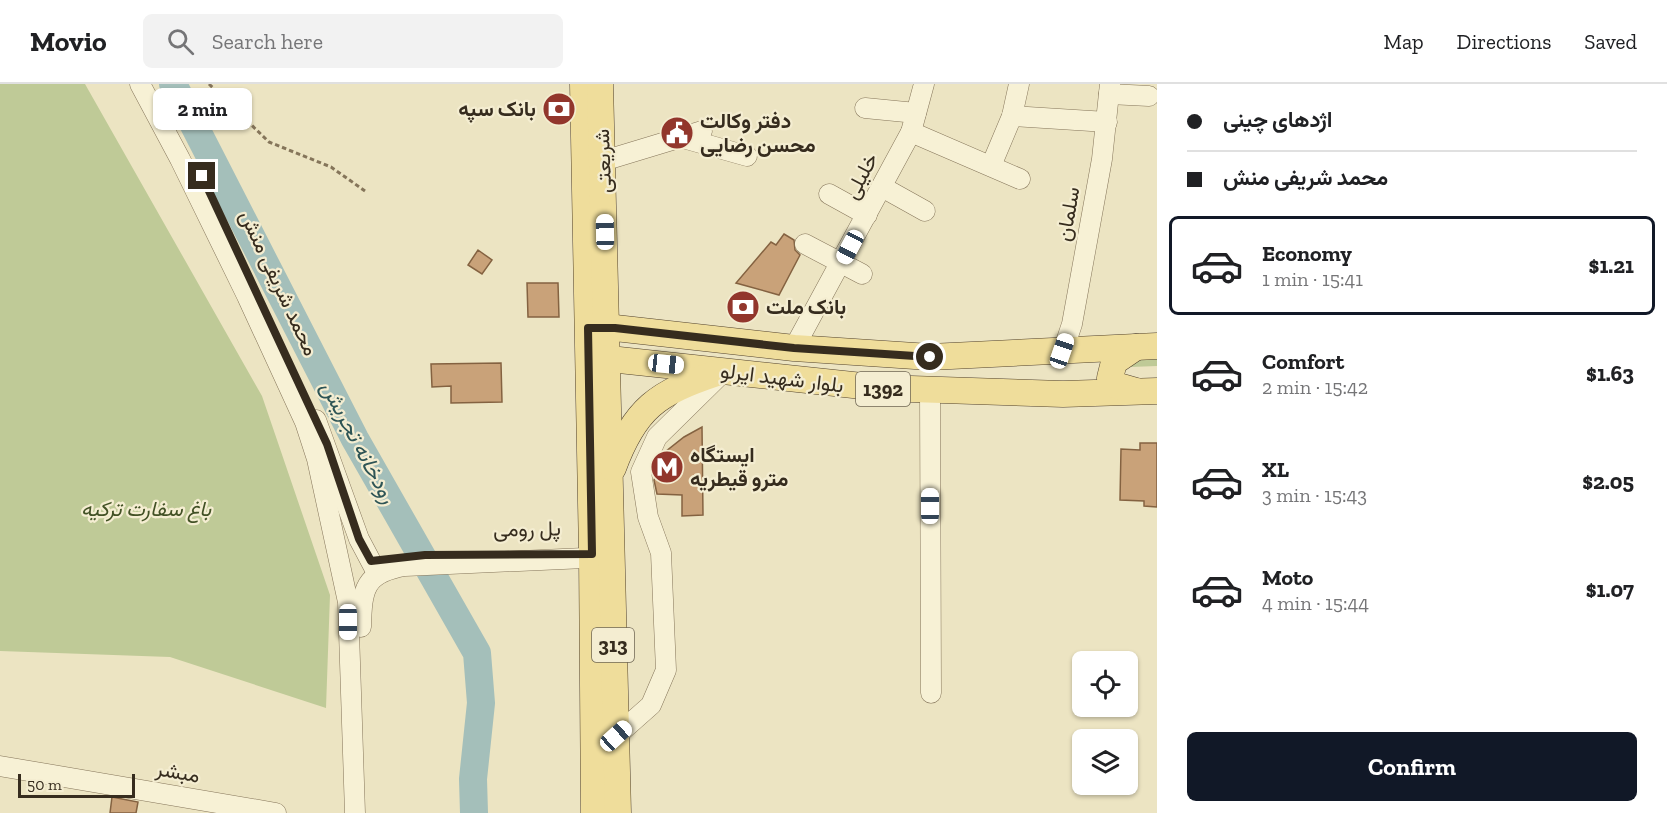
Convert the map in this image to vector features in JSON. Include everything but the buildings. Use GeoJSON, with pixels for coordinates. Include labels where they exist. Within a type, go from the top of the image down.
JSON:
{"type":"FeatureCollection","features":[{"type":"Feature","properties":{"kind":"main road","name":"شریعتی"},"geometry":{"type":"LineString","coordinates":[[582,84],[597,328]]}},
{"type":"Feature","properties":{"kind":"main road","name":"شریعتی"},"geometry":{"type":"LineString","coordinates":[[594,813],[592,554],[603,161],[600,84]]}},
{"type":"Feature","properties":{"kind":"main road","name":"بلوار شهید ایرلو"},"geometry":{"type":"LineString","coordinates":[[597,328],[794,348],[930,357],[1147,346]]}},
{"type":"Feature","properties":{"kind":"main road"},"geometry":{"type":"LineString","coordinates":[[1147,346],[1114,362],[1110,378],[1115,385],[1149,391]]}},
{"type":"Feature","properties":{"kind":"main road","name":"شریعتی"},"geometry":{"type":"LineString","coordinates":[[597,357],[610,477],[618,813]]}},
{"type":"Feature","properties":{"kind":"main road","name":"بلوار شهید ایرلو"},"geometry":{"type":"LineString","coordinates":[[597,357],[801,381],[930,390],[1063,394],[1149,391]]}},
{"type":"Feature","properties":{"kind":"main road"},"geometry":{"type":"LineString","coordinates":[[610,477],[622,443],[645,409],[685,384],[725,371]]}},
{"type":"Feature","properties":{"kind":"street","name":"محمد شریفی منش"},"geometry":{"type":"LineString","coordinates":[[140,84],[180,159],[305,422],[355,600],[366,813]]}},
{"type":"Feature","properties":{"kind":"street","name":"محمد شریفی منش"},"geometry":{"type":"LineString","coordinates":[[155,84],[258,292],[327,444],[359,539],[374,567]]}},
{"type":"Feature","properties":{"kind":"street","name":"خلیلی"},"geometry":{"type":"LineString","coordinates":[[794,348],[911,132],[924,84]]}},
{"type":"Feature","properties":{"kind":"street"},"geometry":{"type":"LineString","coordinates":[[991,166],[1012,116],[1019,84]]}},
{"type":"Feature","properties":{"kind":"street"},"geometry":{"type":"LineString","coordinates":[[1110,89],[1149,96]]}},
{"type":"Feature","properties":{"kind":"street","name":"سلمان"},"geometry":{"type":"LineString","coordinates":[[1062,351],[1072,324],[1102,159],[1110,89]]}},
{"type":"Feature","properties":{"kind":"street"},"geometry":{"type":"LineString","coordinates":[[866,108],[916,113]]}},
{"type":"Feature","properties":{"kind":"street"},"geometry":{"type":"LineString","coordinates":[[1012,116],[1107,122]]}},
{"type":"Feature","properties":{"kind":"street"},"geometry":{"type":"LineString","coordinates":[[911,132],[1020,179]]}},
{"type":"Feature","properties":{"kind":"street"},"geometry":{"type":"LineString","coordinates":[[603,161],[693,135],[747,156]]}},
{"type":"Feature","properties":{"kind":"street"},"geometry":{"type":"LineString","coordinates":[[882,188],[925,211]]}},
{"type":"Feature","properties":{"kind":"street"},"geometry":{"type":"LineString","coordinates":[[829,195],[867,215]]}},
{"type":"Feature","properties":{"kind":"street"},"geometry":{"type":"LineString","coordinates":[[805,244],[862,274]]}},
{"type":"Feature","properties":{"kind":"street"},"geometry":{"type":"LineString","coordinates":[[616,736],[651,705],[666,670],[661,553],[648,517],[641,472],[657,437],[697,395],[725,371]]}},
{"type":"Feature","properties":{"kind":"street"},"geometry":{"type":"LineString","coordinates":[[930,390],[931,693]]}},
{"type":"Feature","properties":{"kind":"street","name":"پل رومی"},"geometry":{"type":"LineString","coordinates":[[374,567],[406,561],[592,554]]}},
{"type":"Feature","properties":{"kind":"street"},"geometry":{"type":"LineString","coordinates":[[355,600],[357,577],[374,567]]}},
{"type":"Feature","properties":{"kind":"street","name":"محمد شریفی منش"},"geometry":{"type":"LineString","coordinates":[[355,600],[356,813]]}},
{"type":"Feature","properties":{"kind":"street","name":"مبشر"},"geometry":{"type":"LineString","coordinates":[[0,766],[276,813]]}},
{"type":"Feature","properties":{"kind":"path"},"geometry":{"type":"LineString","coordinates":[[209,84],[269,142],[331,166],[365,191]]}},
{"type":"Feature","properties":{"kind":"green space","name":"باغ سفارت ترکیه"},"geometry":{"type":"Polygon","coordinates":[[[0,84],[85,84],[262,396],[330,595],[326,708],[170,657],[0,651],[0,84]]]}},
{"type":"Feature","properties":{"kind":"green space"},"geometry":{"type":"Polygon","coordinates":[[[1157,352],[1157,366],[1130,367],[1127,362],[1157,352]]]}},
{"type":"Feature","properties":{"kind":"waterway","name":"رودخانه تجریش"},"geometry":{"type":"LineString","coordinates":[[173,84],[355,439],[477,653],[481,703],[473,779],[474,813]]}},
{"type":"Feature","properties":{"kind":"place","name":"بانک سپه"},"geometry":{"type":"Point","coordinates":[559,109]}},
{"type":"Feature","properties":{"kind":"place","name":"دفتر وکالت محسن رضایی"},"geometry":{"type":"Point","coordinates":[677,133]}},
{"type":"Feature","properties":{"kind":"place","name":"بانک ملت"},"geometry":{"type":"Point","coordinates":[743,307]}},
{"type":"Feature","properties":{"kind":"place","name":"ایستگاه مترو قیطریه"},"geometry":{"type":"Point","coordinates":[667,467]}},
{"type":"Feature","properties":{"kind":"route"},"geometry":{"type":"LineString","coordinates":[[202,176],[327,444],[359,539],[371,561],[407,555],[592,554],[588,328],[615,328],[794,348],[930,357]]}}]}
